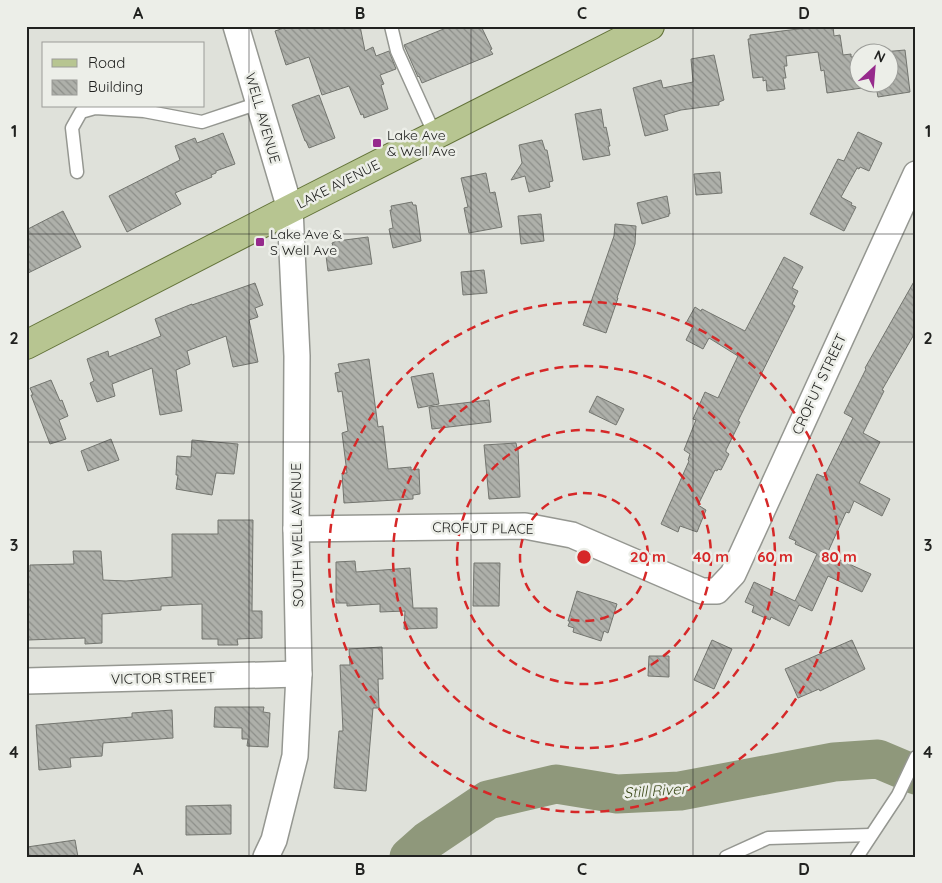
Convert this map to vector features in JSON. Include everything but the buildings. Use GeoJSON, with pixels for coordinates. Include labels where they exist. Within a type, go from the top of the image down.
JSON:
{"type":"FeatureCollection","features":[{"type":"Feature","properties":{"kind":"main road","name":"LAKE AVENUE"},"geometry":{"type":"LineString","coordinates":[[26,345],[650,26]]}},
{"type":"Feature","properties":{"kind":"street","name":"WELL AVENUE"},"geometry":{"type":"LineString","coordinates":[[236,26],[290,209]]}},
{"type":"Feature","properties":{"kind":"street","name":"CROFUT STREET"},"geometry":{"type":"LineString","coordinates":[[717,591],[733,574],[916,174]]}},
{"type":"Feature","properties":{"kind":"street","name":"SOUTH WELL AVENUE"},"geometry":{"type":"LineString","coordinates":[[266,857],[274,840],[295,756],[299,674],[296,529],[297,356],[290,209]]}},
{"type":"Feature","properties":{"kind":"street","name":"CROFUT PLACE"},"geometry":{"type":"LineString","coordinates":[[296,529],[525,526],[572,535],[702,591],[717,591]]}},
{"type":"Feature","properties":{"kind":"street","name":"VICTOR STREET"},"geometry":{"type":"LineString","coordinates":[[26,681],[299,674]]}},
{"type":"Feature","properties":{"kind":"lane"},"geometry":{"type":"LineString","coordinates":[[391,26],[397,51],[435,135]]}},
{"type":"Feature","properties":{"kind":"lane"},"geometry":{"type":"LineString","coordinates":[[77,172],[72,128],[81,112],[95,108],[144,111],[202,122],[259,103]]}},
{"type":"Feature","properties":{"kind":"lane"},"geometry":{"type":"LineString","coordinates":[[857,857],[898,795],[916,757]]}},
{"type":"Feature","properties":{"kind":"lane"},"geometry":{"type":"LineString","coordinates":[[726,857],[768,838],[871,835]]}},
{"type":"Feature","properties":{"kind":"waterway","name":"Still River"},"geometry":{"type":"LineString","coordinates":[[409,857],[427,841],[488,800],[556,784],[617,794],[680,791],[834,762],[878,759],[916,775]]}},
{"type":"Feature","properties":{"kind":"place","name":"Lake Ave & Well Ave"},"geometry":{"type":"Point","coordinates":[377,143]}},
{"type":"Feature","properties":{"kind":"place","name":"Lake Ave & S Well Ave"},"geometry":{"type":"Point","coordinates":[260,242]}}]}
